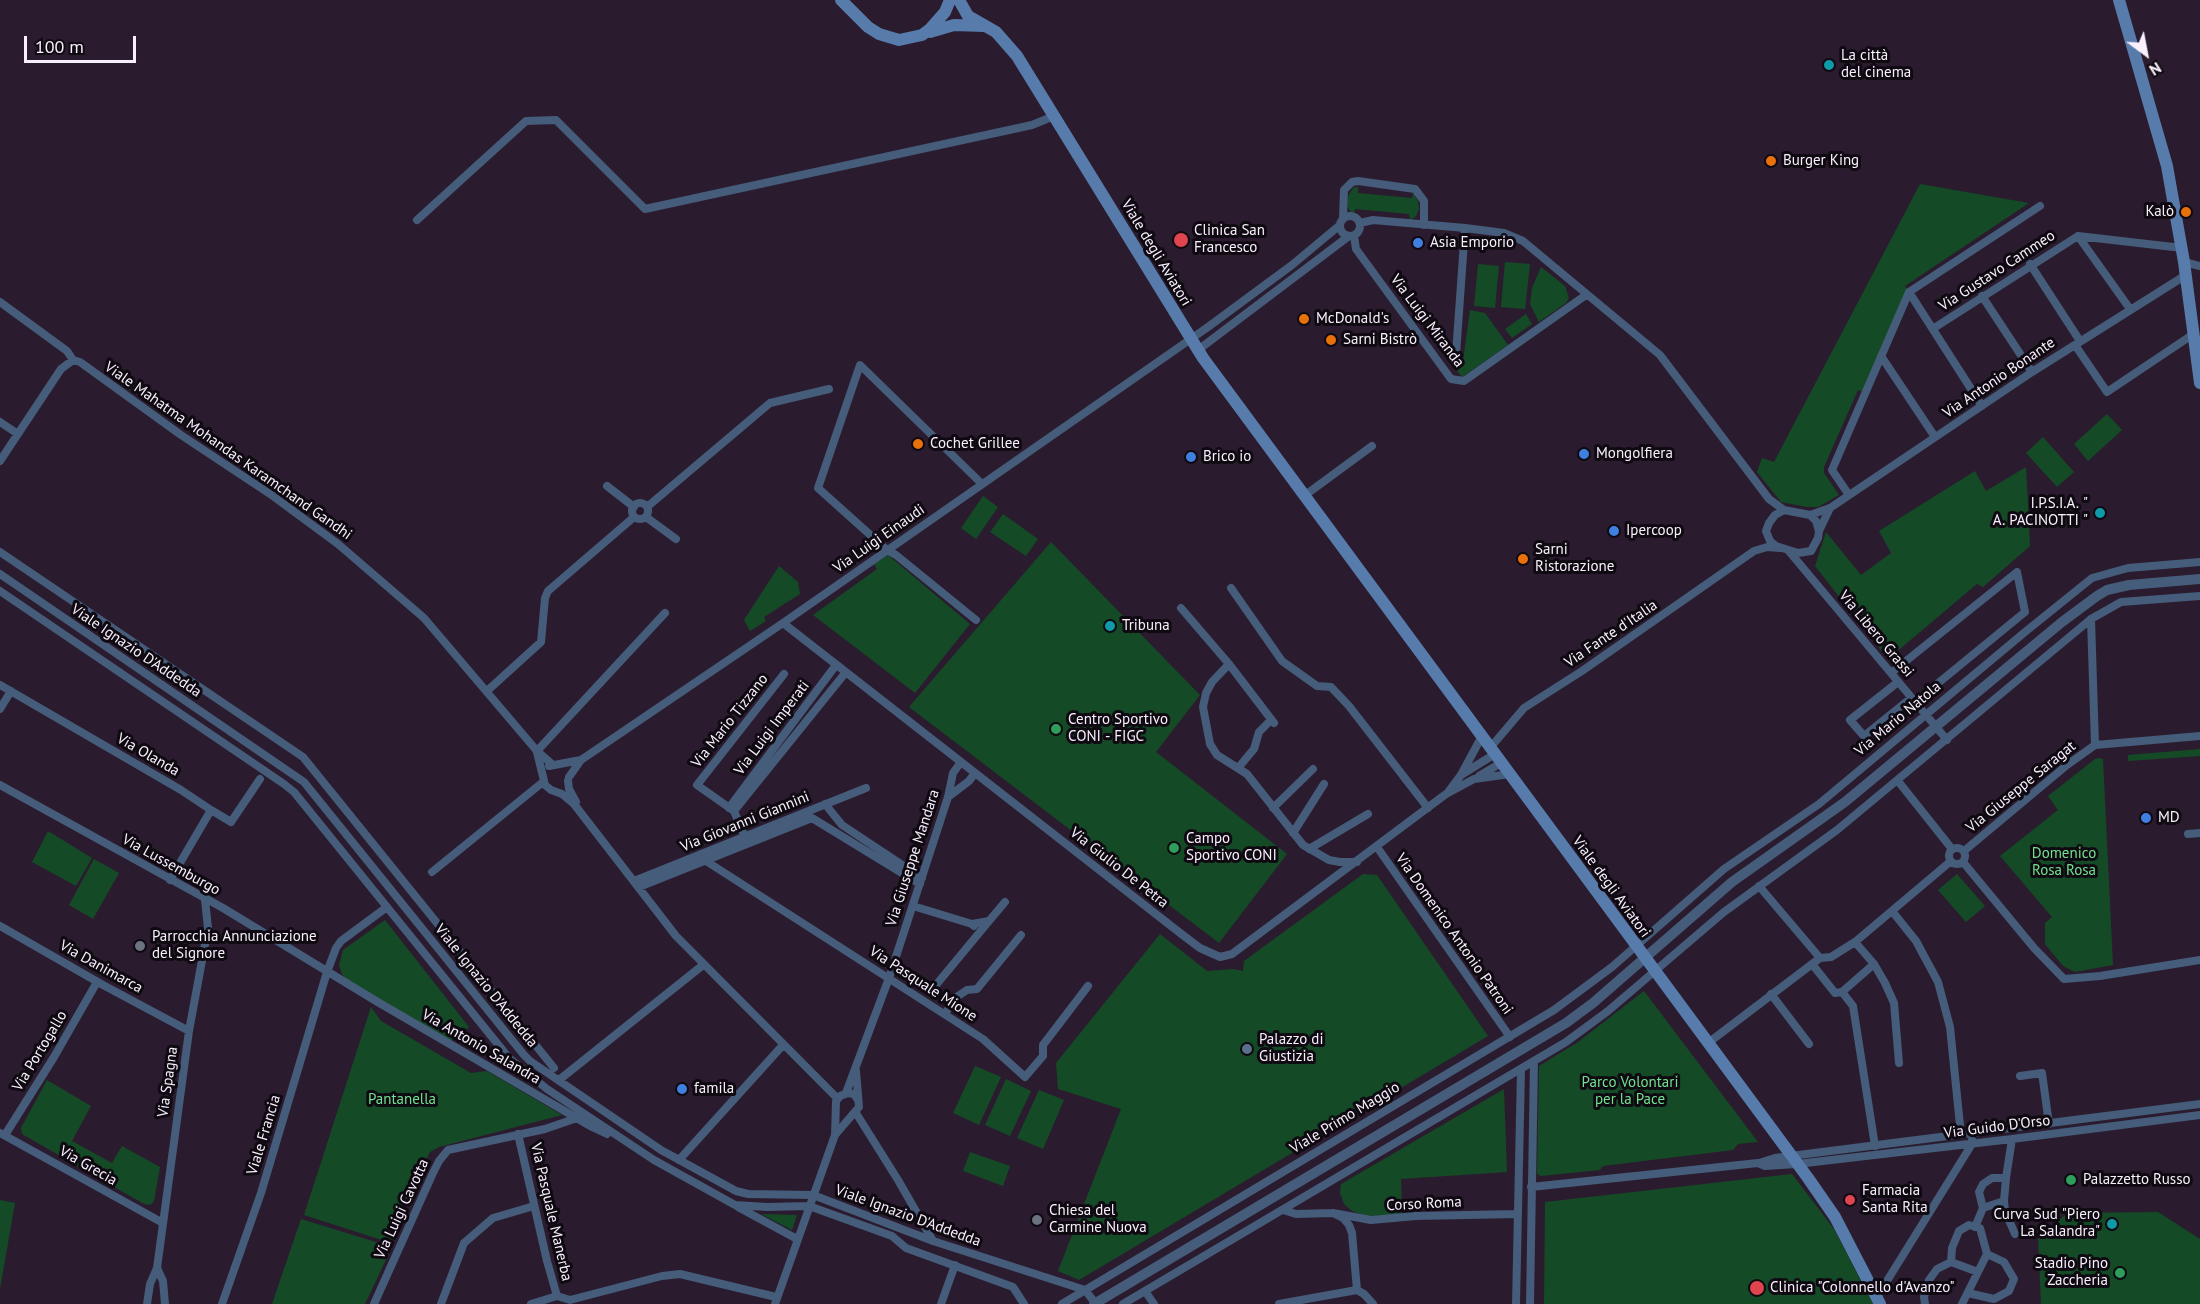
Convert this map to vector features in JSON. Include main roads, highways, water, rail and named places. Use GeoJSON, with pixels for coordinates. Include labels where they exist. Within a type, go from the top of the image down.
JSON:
{"type":"FeatureCollection","features":[{"type":"Feature","properties":{"kind":"main road"},"geometry":{"type":"LineString","coordinates":[[840,0],[868,27],[879,34],[899,40],[954,25],[985,27]]}},
{"type":"Feature","properties":{"kind":"main road"},"geometry":{"type":"LineString","coordinates":[[922,35],[937,23],[950,0]]}},
{"type":"Feature","properties":{"kind":"main road","name":"Viale degli Aviatori"},"geometry":{"type":"LineString","coordinates":[[959,0],[968,16],[996,32],[1008,43],[1190,339],[1794,1160],[1834,1217],[1879,1301]]}},
{"type":"Feature","properties":{"kind":"main road"},"geometry":{"type":"LineString","coordinates":[[2118,0],[2167,166],[2196,329],[2200,382]]}},
{"type":"Feature","properties":{"kind":"place","name":"La città del cinema"},"geometry":{"type":"Point","coordinates":[1829,65]}},
{"type":"Feature","properties":{"kind":"place","name":"Burger King"},"geometry":{"type":"Point","coordinates":[1771,161]}},
{"type":"Feature","properties":{"kind":"place","name":"Kalò"},"geometry":{"type":"Point","coordinates":[2186,212]}},
{"type":"Feature","properties":{"kind":"place","name":"Clinica San Francesco"},"geometry":{"type":"Point","coordinates":[1181,240]}},
{"type":"Feature","properties":{"kind":"place","name":"Asia Emporio"},"geometry":{"type":"Point","coordinates":[1418,243]}},
{"type":"Feature","properties":{"kind":"place","name":"McDonald's"},"geometry":{"type":"Point","coordinates":[1304,319]}},
{"type":"Feature","properties":{"kind":"place","name":"Sarni Bistrò"},"geometry":{"type":"Point","coordinates":[1331,340]}},
{"type":"Feature","properties":{"kind":"place","name":"Cochet Grillee"},"geometry":{"type":"Point","coordinates":[918,444]}},
{"type":"Feature","properties":{"kind":"place","name":"Mongolfiera"},"geometry":{"type":"Point","coordinates":[1584,454]}},
{"type":"Feature","properties":{"kind":"place","name":"Brico io"},"geometry":{"type":"Point","coordinates":[1191,457]}},
{"type":"Feature","properties":{"kind":"place","name":"I.P.S.I.A. \" A. PACINOTTI \""},"geometry":{"type":"Point","coordinates":[2100,513]}},
{"type":"Feature","properties":{"kind":"place","name":"Ipercoop"},"geometry":{"type":"Point","coordinates":[1614,531]}},
{"type":"Feature","properties":{"kind":"place","name":"Sarni Ristorazione"},"geometry":{"type":"Point","coordinates":[1523,559]}},
{"type":"Feature","properties":{"kind":"place","name":"Tribuna"},"geometry":{"type":"Point","coordinates":[1110,626]}},
{"type":"Feature","properties":{"kind":"place","name":"Centro Sportivo CONI - FIGC"},"geometry":{"type":"Point","coordinates":[1056,729]}},
{"type":"Feature","properties":{"kind":"place","name":"MD"},"geometry":{"type":"Point","coordinates":[2146,818]}},
{"type":"Feature","properties":{"kind":"place","name":"Campo Sportivo CONI"},"geometry":{"type":"Point","coordinates":[1174,848]}},
{"type":"Feature","properties":{"kind":"place","name":"Parrocchia Annunciazione del Signore"},"geometry":{"type":"Point","coordinates":[140,946]}},
{"type":"Feature","properties":{"kind":"place","name":"Palazzo di Giustizia"},"geometry":{"type":"Point","coordinates":[1247,1049]}},
{"type":"Feature","properties":{"kind":"place","name":"famila"},"geometry":{"type":"Point","coordinates":[682,1089]}},
{"type":"Feature","properties":{"kind":"place","name":"Palazzetto Russo"},"geometry":{"type":"Point","coordinates":[2071,1180]}},
{"type":"Feature","properties":{"kind":"place","name":"Farmacia Santa Rita"},"geometry":{"type":"Point","coordinates":[1850,1200]}},
{"type":"Feature","properties":{"kind":"place","name":"Chiesa del Carmine Nuova"},"geometry":{"type":"Point","coordinates":[1037,1220]}},
{"type":"Feature","properties":{"kind":"place","name":"Curva Sud \"Piero La Salandra\""},"geometry":{"type":"Point","coordinates":[2112,1224]}},
{"type":"Feature","properties":{"kind":"place","name":"Stadio Pino Zaccheria"},"geometry":{"type":"Point","coordinates":[2120,1273]}},
{"type":"Feature","properties":{"kind":"place","name":"Clinica \"Colonnello d'Avanzo\""},"geometry":{"type":"Point","coordinates":[1757,1288]}},
{"type":"Feature","properties":{"kind":"park label","name":"Domenico Rosa Rosa"},"geometry":{"type":"Point","coordinates":[2064,862]}},
{"type":"Feature","properties":{"kind":"park label","name":"Parco Volontari per la Pace"},"geometry":{"type":"Point","coordinates":[1630,1092]}},
{"type":"Feature","properties":{"kind":"park label","name":"Pantanella"},"geometry":{"type":"Point","coordinates":[402,1100]}}]}
